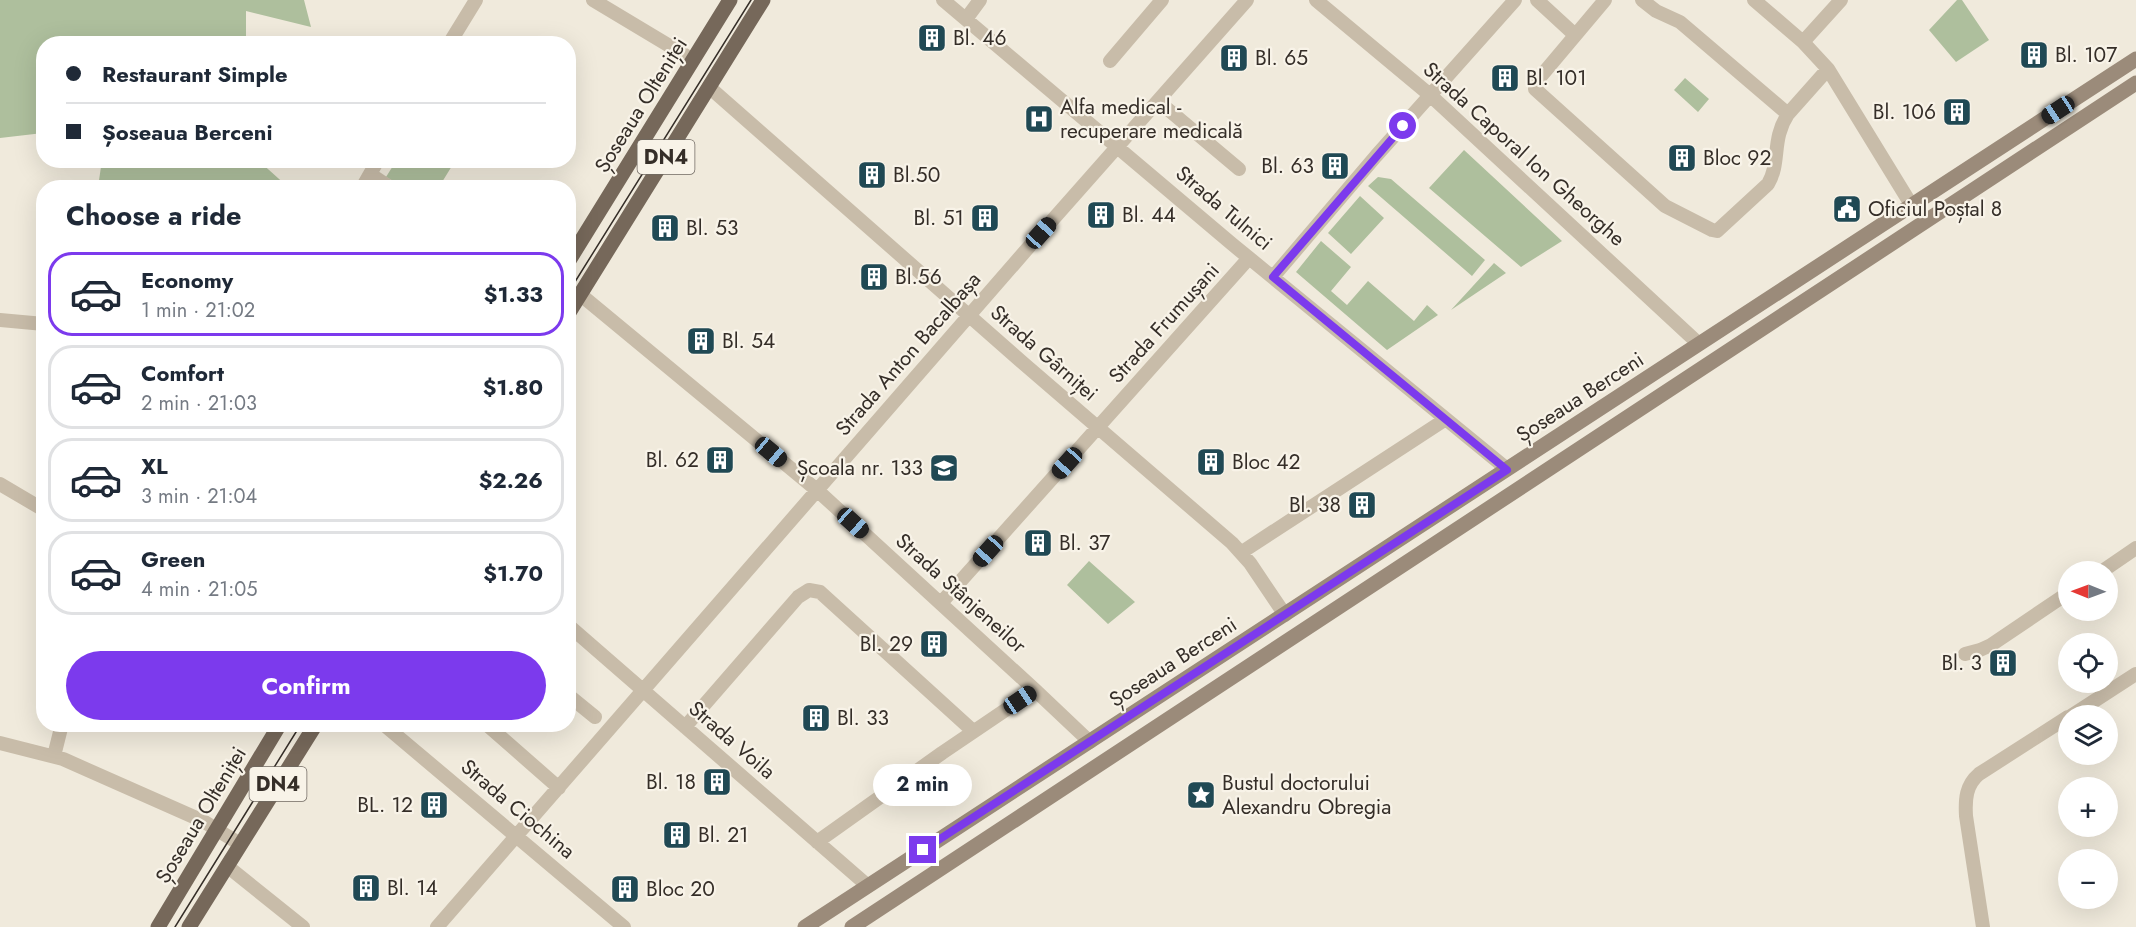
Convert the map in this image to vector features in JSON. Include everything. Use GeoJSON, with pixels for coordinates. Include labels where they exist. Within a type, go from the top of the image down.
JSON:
{"type":"FeatureCollection","features":[{"type":"Feature","properties":{"kind":"main road","name":"Șoseaua Olteniței"},"geometry":{"type":"LineString","coordinates":[[576,249],[730,0]]}},
{"type":"Feature","properties":{"kind":"main road","name":"DN4"},"geometry":{"type":"LineString","coordinates":[[576,302],[763,0]]}},
{"type":"Feature","properties":{"kind":"main road","name":"Șoseaua Berceni"},"geometry":{"type":"LineString","coordinates":[[805,927],[2136,59]]}},
{"type":"Feature","properties":{"kind":"main road","name":"Șoseaua Berceni"},"geometry":{"type":"LineString","coordinates":[[852,927],[2136,83]]}},
{"type":"Feature","properties":{"kind":"main road"},"geometry":{"type":"LineString","coordinates":[[1794,282],[1805,300]]}},
{"type":"Feature","properties":{"kind":"main road"},"geometry":{"type":"LineString","coordinates":[[1344,576],[1357,594]]}},
{"type":"Feature","properties":{"kind":"main road"},"geometry":{"type":"LineString","coordinates":[[1142,708],[1155,728]]}},
{"type":"Feature","properties":{"kind":"main road","name":"Șoseaua Olteniței"},"geometry":{"type":"LineString","coordinates":[[158,927],[275,732]]}},
{"type":"Feature","properties":{"kind":"main road","name":"DN4"},"geometry":{"type":"LineString","coordinates":[[189,927],[311,732]]}},
{"type":"Feature","properties":{"kind":"street"},"geometry":{"type":"LineString","coordinates":[[454,36],[476,0]]}},
{"type":"Feature","properties":{"kind":"street"},"geometry":{"type":"LineString","coordinates":[[593,0],[693,60]]}},
{"type":"Feature","properties":{"kind":"street","name":"Strada Tulnici"},"geometry":{"type":"LineString","coordinates":[[943,0],[1249,258],[1507,470]]}},
{"type":"Feature","properties":{"kind":"street"},"geometry":{"type":"LineString","coordinates":[[966,19],[980,0]]}},
{"type":"Feature","properties":{"kind":"street"},"geometry":{"type":"LineString","coordinates":[[1110,61],[1162,0]]}},
{"type":"Feature","properties":{"kind":"street","name":"Strada Anton Bacalbașa"},"geometry":{"type":"LineString","coordinates":[[437,927],[1247,0]]}},
{"type":"Feature","properties":{"kind":"street","name":"Strada Caporal Ion Gheorghe"},"geometry":{"type":"LineString","coordinates":[[1316,0],[1430,95],[1699,344]]}},
{"type":"Feature","properties":{"kind":"street"},"geometry":{"type":"LineString","coordinates":[[1273,277],[1515,0]]}},
{"type":"Feature","properties":{"kind":"street"},"geometry":{"type":"LineString","coordinates":[[1537,0],[1575,35]]}},
{"type":"Feature","properties":{"kind":"street"},"geometry":{"type":"LineString","coordinates":[[1605,0],[1536,81],[1536,92],[1665,206],[1713,231],[1719,230],[1768,184],[1772,176],[1778,134],[1788,114],[1828,69]]}},
{"type":"Feature","properties":{"kind":"street"},"geometry":{"type":"LineString","coordinates":[[1642,0],[1656,11],[1680,22],[1788,114]]}},
{"type":"Feature","properties":{"kind":"street"},"geometry":{"type":"LineString","coordinates":[[1656,11],[1666,0]]}},
{"type":"Feature","properties":{"kind":"street"},"geometry":{"type":"LineString","coordinates":[[1754,0],[1803,42],[1828,69],[1912,206]]}},
{"type":"Feature","properties":{"kind":"street"},"geometry":{"type":"LineString","coordinates":[[1803,42],[1841,0]]}},
{"type":"Feature","properties":{"kind":"street","name":"Strada Gârniței"},"geometry":{"type":"LineString","coordinates":[[709,87],[1242,552],[1275,597],[1285,615]]}},
{"type":"Feature","properties":{"kind":"street"},"geometry":{"type":"LineString","coordinates":[[1158,101],[1239,169]]}},
{"type":"Feature","properties":{"kind":"street"},"geometry":{"type":"LineString","coordinates":[[367,180],[373,168]]}},
{"type":"Feature","properties":{"kind":"street"},"geometry":{"type":"LineString","coordinates":[[370,174],[379,180]]}},
{"type":"Feature","properties":{"kind":"street","name":"Strada Frumușani"},"geometry":{"type":"LineString","coordinates":[[941,603],[1249,258]]}},
{"type":"Feature","properties":{"kind":"street","name":"Strada Stânjeneilor"},"geometry":{"type":"LineString","coordinates":[[581,295],[818,491],[1090,742]]}},
{"type":"Feature","properties":{"kind":"street"},"geometry":{"type":"LineString","coordinates":[[0,320],[36,323]]}},
{"type":"Feature","properties":{"kind":"street"},"geometry":{"type":"LineString","coordinates":[[1242,552],[1446,419]]}},
{"type":"Feature","properties":{"kind":"street"},"geometry":{"type":"LineString","coordinates":[[1,488],[36,506]]}},
{"type":"Feature","properties":{"kind":"street"},"geometry":{"type":"LineString","coordinates":[[2117,561],[2136,548]]}},
{"type":"Feature","properties":{"kind":"street"},"geometry":{"type":"LineString","coordinates":[[685,727],[798,597],[808,590],[820,592],[973,731]]}},
{"type":"Feature","properties":{"kind":"street"},"geometry":{"type":"LineString","coordinates":[[1965,654],[1991,645],[2058,600]]}},
{"type":"Feature","properties":{"kind":"street","name":"Strada Voila"},"geometry":{"type":"LineString","coordinates":[[576,632],[868,886]]}},
{"type":"Feature","properties":{"kind":"street"},"geometry":{"type":"LineString","coordinates":[[2087,705],[2136,674]]}},
{"type":"Feature","properties":{"kind":"street"},"geometry":{"type":"LineString","coordinates":[[818,842],[973,731],[1035,690]]}},
{"type":"Feature","properties":{"kind":"street"},"geometry":{"type":"LineString","coordinates":[[576,702],[595,717]]}},
{"type":"Feature","properties":{"kind":"street"},"geometry":{"type":"LineString","coordinates":[[1983,927],[1966,816],[1966,800],[1970,785],[1979,774],[2058,724]]}},
{"type":"Feature","properties":{"kind":"street"},"geometry":{"type":"LineString","coordinates":[[54,756],[60,732]]}},
{"type":"Feature","properties":{"kind":"street","name":"Strada Ciochina"},"geometry":{"type":"LineString","coordinates":[[393,732],[624,927]]}},
{"type":"Feature","properties":{"kind":"street"},"geometry":{"type":"LineString","coordinates":[[495,732],[559,788]]}},
{"type":"Feature","properties":{"kind":"street"},"geometry":{"type":"LineString","coordinates":[[0,743],[54,756],[196,818],[240,844]]}},
{"type":"Feature","properties":{"kind":"street"},"geometry":{"type":"LineString","coordinates":[[227,866],[303,927]]}},
{"type":"Feature","properties":{"kind":"green space"},"geometry":{"type":"Polygon","coordinates":[[[0,0],[304,0],[311,27],[246,11],[246,36],[36,36],[36,134],[0,138],[0,0]]]}},
{"type":"Feature","properties":{"kind":"green space"},"geometry":{"type":"Polygon","coordinates":[[[1957,0],[1962,0],[1989,40],[1956,62],[1929,30],[1957,0]]]}},
{"type":"Feature","properties":{"kind":"green space"},"geometry":{"type":"Polygon","coordinates":[[[1685,78],[1709,99],[1698,112],[1674,90],[1685,78]]]}},
{"type":"Feature","properties":{"kind":"green space"},"geometry":{"type":"Polygon","coordinates":[[[1464,150],[1562,241],[1521,267],[1429,188],[1464,150]]]}},
{"type":"Feature","properties":{"kind":"green space"},"geometry":{"type":"Polygon","coordinates":[[[101,168],[267,168],[280,180],[99,180],[101,168]]]}},
{"type":"Feature","properties":{"kind":"green space"},"geometry":{"type":"Polygon","coordinates":[[[392,168],[451,168],[443,180],[391,180],[386,177],[392,168]]]}},
{"type":"Feature","properties":{"kind":"green space"},"geometry":{"type":"Polygon","coordinates":[[[1378,177],[1391,179],[1485,260],[1472,276],[1368,186],[1378,177]]]}},
{"type":"Feature","properties":{"kind":"green space"},"geometry":{"type":"Polygon","coordinates":[[[1360,196],[1384,218],[1351,254],[1328,233],[1360,196]]]}},
{"type":"Feature","properties":{"kind":"green space"},"geometry":{"type":"Polygon","coordinates":[[[1321,241],[1351,267],[1331,291],[1347,305],[1368,281],[1414,321],[1427,305],[1438,315],[1387,350],[1296,272],[1321,241]]]}},
{"type":"Feature","properties":{"kind":"green space"},"geometry":{"type":"Polygon","coordinates":[[[1494,263],[1506,273],[1451,310],[1494,263]]]}},
{"type":"Feature","properties":{"kind":"green space"},"geometry":{"type":"Polygon","coordinates":[[[1089,561],[1135,602],[1108,624],[1067,585],[1089,561]]]}},
{"type":"Feature","properties":{"kind":"tram line"},"geometry":{"type":"LineString","coordinates":[[576,280],[751,0]]}},
{"type":"Feature","properties":{"kind":"tram line"},"geometry":{"type":"LineString","coordinates":[[175,927],[296,732]]}},
{"type":"Feature","properties":{"kind":"place","name":"Bl. 46"},"geometry":{"type":"Point","coordinates":[932,38]}},
{"type":"Feature","properties":{"kind":"place","name":"Bl. 107"},"geometry":{"type":"Point","coordinates":[2034,55]}},
{"type":"Feature","properties":{"kind":"place","name":"Bl. 65"},"geometry":{"type":"Point","coordinates":[1234,58]}},
{"type":"Feature","properties":{"kind":"place","name":"Bl. 101"},"geometry":{"type":"Point","coordinates":[1505,78]}},
{"type":"Feature","properties":{"kind":"place","name":"Bl. 106"},"geometry":{"type":"Point","coordinates":[1957,112]}},
{"type":"Feature","properties":{"kind":"place","name":"Alfa medical - recuperare medicală"},"geometry":{"type":"Point","coordinates":[1039,119]}},
{"type":"Feature","properties":{"kind":"place","name":"Bloc 92"},"geometry":{"type":"Point","coordinates":[1682,158]}},
{"type":"Feature","properties":{"kind":"place","name":"Bl. 63"},"geometry":{"type":"Point","coordinates":[1335,166]}},
{"type":"Feature","properties":{"kind":"place","name":"Bl.50"},"geometry":{"type":"Point","coordinates":[872,175]}},
{"type":"Feature","properties":{"kind":"place","name":"Oficiul Poștal 8"},"geometry":{"type":"Point","coordinates":[1847,209]}},
{"type":"Feature","properties":{"kind":"place","name":"Bl. 44"},"geometry":{"type":"Point","coordinates":[1101,215]}},
{"type":"Feature","properties":{"kind":"place","name":"Bl. 51"},"geometry":{"type":"Point","coordinates":[985,218]}},
{"type":"Feature","properties":{"kind":"place","name":"Bl. 53"},"geometry":{"type":"Point","coordinates":[665,228]}},
{"type":"Feature","properties":{"kind":"place","name":"Bl.56"},"geometry":{"type":"Point","coordinates":[874,277]}},
{"type":"Feature","properties":{"kind":"place","name":"Bl. 54"},"geometry":{"type":"Point","coordinates":[701,341]}},
{"type":"Feature","properties":{"kind":"place","name":"Bl. 62"},"geometry":{"type":"Point","coordinates":[720,460]}},
{"type":"Feature","properties":{"kind":"place","name":"Bloc 42"},"geometry":{"type":"Point","coordinates":[1211,462]}},
{"type":"Feature","properties":{"kind":"place","name":"Școala nr. 133"},"geometry":{"type":"Point","coordinates":[944,468]}},
{"type":"Feature","properties":{"kind":"place","name":"Bl. 38"},"geometry":{"type":"Point","coordinates":[1362,505]}},
{"type":"Feature","properties":{"kind":"place","name":"Bl. 37"},"geometry":{"type":"Point","coordinates":[1038,543]}},
{"type":"Feature","properties":{"kind":"place","name":"Bl. 29"},"geometry":{"type":"Point","coordinates":[934,644]}},
{"type":"Feature","properties":{"kind":"place","name":"Bl. 3"},"geometry":{"type":"Point","coordinates":[2003,663]}},
{"type":"Feature","properties":{"kind":"place","name":"Bl. 33"},"geometry":{"type":"Point","coordinates":[816,718]}},
{"type":"Feature","properties":{"kind":"place","name":"Bl. 18"},"geometry":{"type":"Point","coordinates":[717,782]}},
{"type":"Feature","properties":{"kind":"place","name":"Bustul doctorului Alexandru Obregia"},"geometry":{"type":"Point","coordinates":[1201,795]}},
{"type":"Feature","properties":{"kind":"place","name":"BL. 12"},"geometry":{"type":"Point","coordinates":[434,805]}},
{"type":"Feature","properties":{"kind":"place","name":"Bl. 21"},"geometry":{"type":"Point","coordinates":[677,835]}},
{"type":"Feature","properties":{"kind":"place","name":"Bl. 14"},"geometry":{"type":"Point","coordinates":[366,888]}},
{"type":"Feature","properties":{"kind":"place","name":"Bloc 20"},"geometry":{"type":"Point","coordinates":[625,889]}},
{"type":"Feature","properties":{"kind":"route"},"geometry":{"type":"LineString","coordinates":[[923,850],[1507,470],[1273,277],[1403,126]]}}]}
